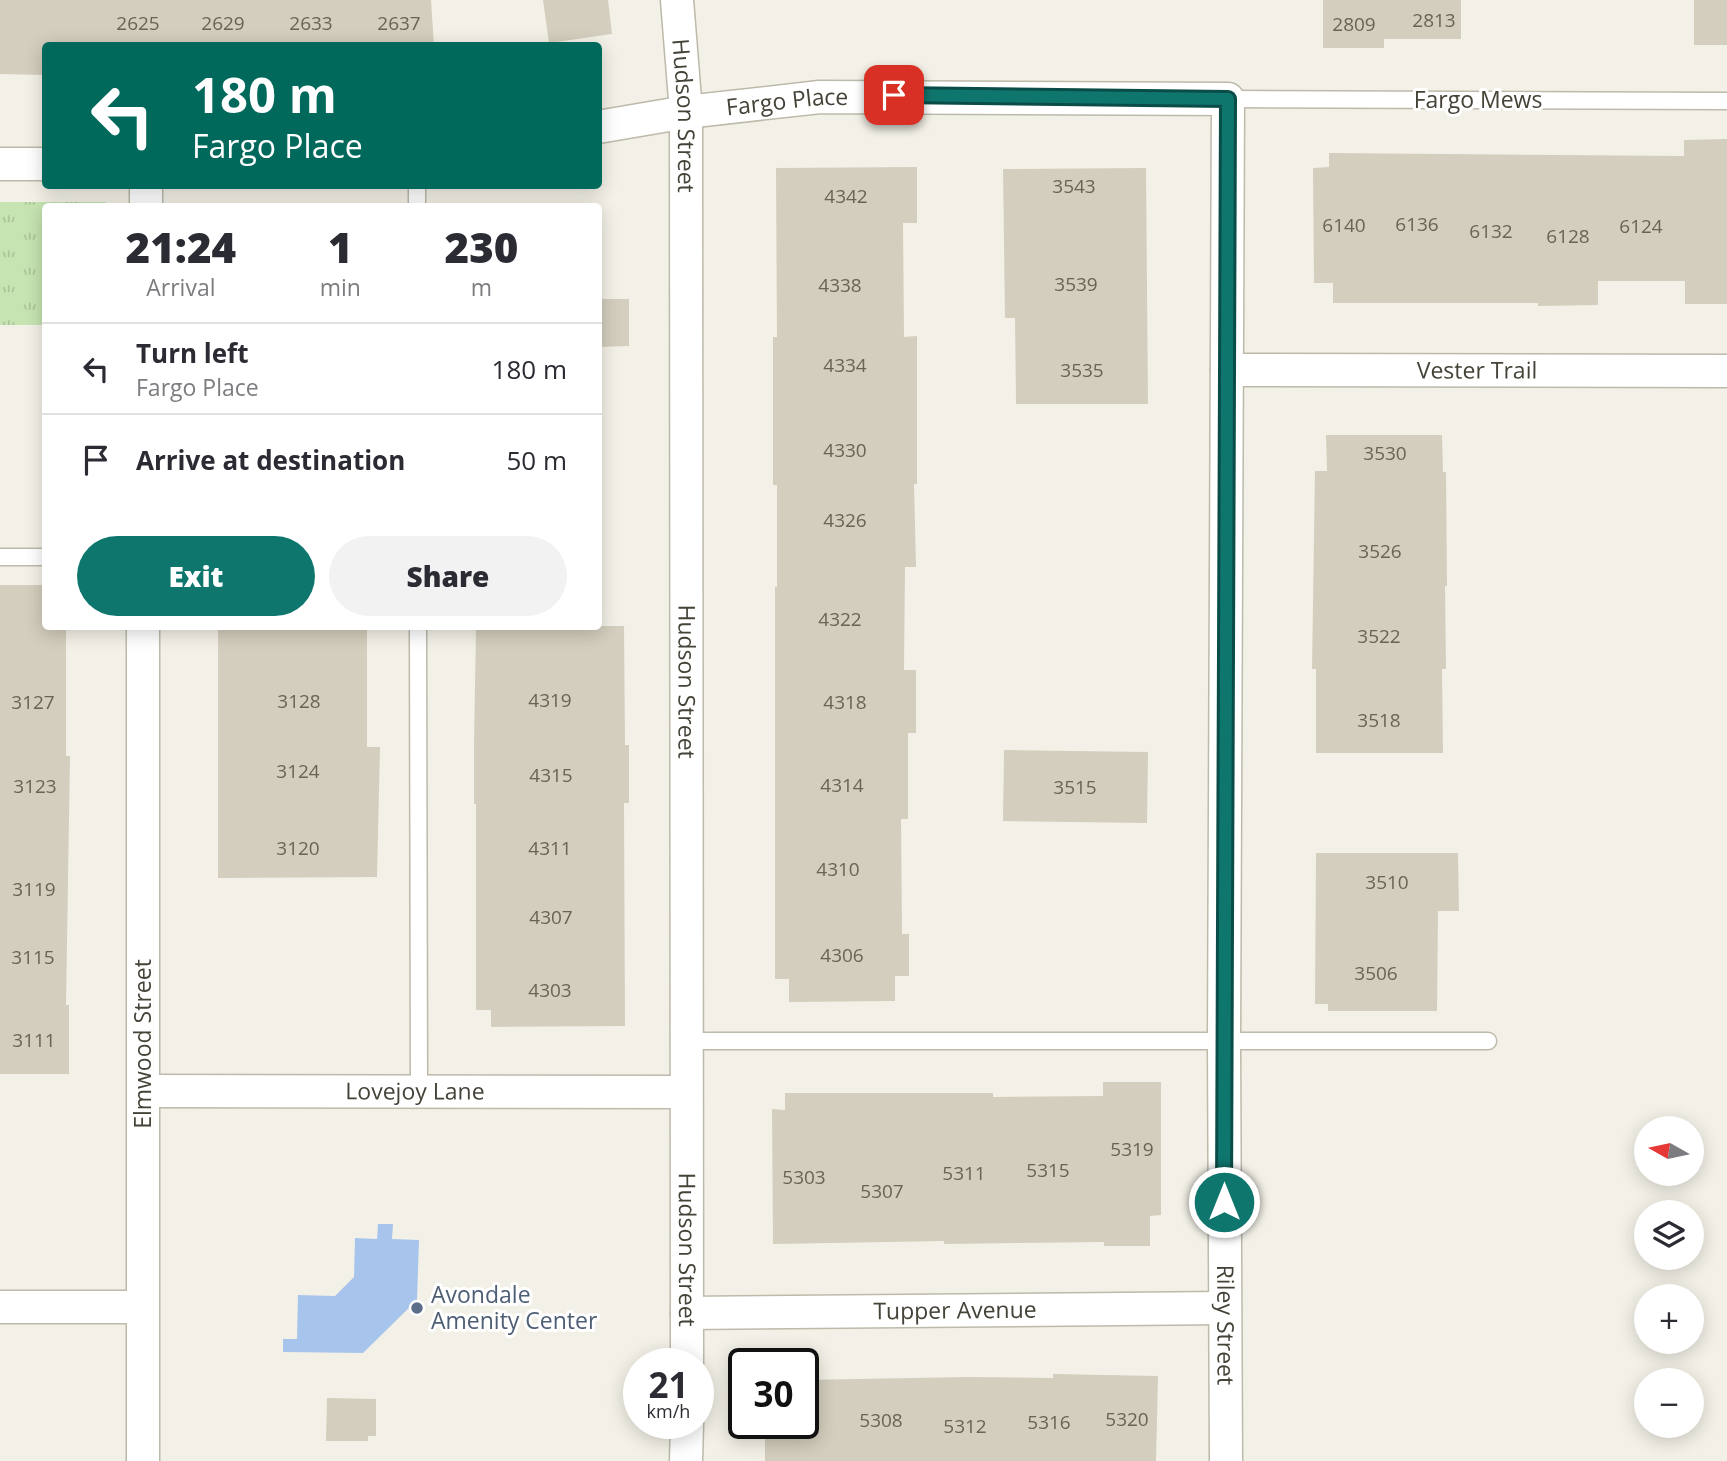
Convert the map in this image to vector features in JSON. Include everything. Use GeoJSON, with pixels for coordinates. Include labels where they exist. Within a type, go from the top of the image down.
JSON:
{"type":"FeatureCollection","features":[{"type":"Feature","properties":{"kind":"street","name":"Hudson Street"},"geometry":{"type":"LineString","coordinates":[[677,0],[686,112],[687,1348]]}},
{"type":"Feature","properties":{"kind":"street","name":"Fargo Place"},"geometry":{"type":"LineString","coordinates":[[602,126],[686,112],[820,96],[1228,99]]}},
{"type":"Feature","properties":{"kind":"street","name":"Riley Street"},"geometry":{"type":"LineString","coordinates":[[1226,1461],[1224,1042],[1228,99]]}},
{"type":"Feature","properties":{"kind":"street"},"geometry":{"type":"LineString","coordinates":[[0,164],[42,164]]}},
{"type":"Feature","properties":{"kind":"street","name":"Vester Trail"},"geometry":{"type":"LineString","coordinates":[[1227,370],[1727,370]]}},
{"type":"Feature","properties":{"kind":"street","name":"Elmwood Street"},"geometry":{"type":"LineString","coordinates":[[143,630],[143,1461]]}},
{"type":"Feature","properties":{"kind":"street","name":"Lovejoy Lane"},"geometry":{"type":"LineString","coordinates":[[144,1090],[686,1092]]}},
{"type":"Feature","properties":{"kind":"street"},"geometry":{"type":"LineString","coordinates":[[0,1307],[142,1307]]}},
{"type":"Feature","properties":{"kind":"street","name":"Tupper Avenue"},"geometry":{"type":"LineString","coordinates":[[687,1313],[1224,1308]]}},
{"type":"Feature","properties":{"kind":"street"},"geometry":{"type":"LineString","coordinates":[[687,1439],[687,1461]]}},
{"type":"Feature","properties":{"kind":"lane","name":"Fargo Mews"},"geometry":{"type":"LineString","coordinates":[[1228,99],[1727,101]]}},
{"type":"Feature","properties":{"kind":"lane"},"geometry":{"type":"LineString","coordinates":[[0,557],[42,557]]}},
{"type":"Feature","properties":{"kind":"lane"},"geometry":{"type":"LineString","coordinates":[[418,630],[419,1091]]}},
{"type":"Feature","properties":{"kind":"lane"},"geometry":{"type":"LineString","coordinates":[[687,1041],[1488,1041]]}},
{"type":"Feature","properties":{"kind":"green space"},"geometry":{"type":"Polygon","coordinates":[[[0,202],[106,202],[42,203],[42,325],[0,325],[0,202]]]}},
{"type":"Feature","properties":{"kind":"water"},"geometry":{"type":"Polygon","coordinates":[[[378,1224],[393,1224],[392,1239],[419,1240],[417,1300],[363,1353],[283,1352],[283,1339],[297,1339],[298,1295],[335,1296],[354,1277],[355,1238],[377,1239],[378,1224]]]}},
{"type":"Feature","properties":{"kind":"building"},"geometry":{"type":"Polygon","coordinates":[[[0,0],[431,0],[434,42],[42,42],[42,75],[0,74],[0,0]]]}},
{"type":"Feature","properties":{"kind":"building"},"geometry":{"type":"Polygon","coordinates":[[[543,0],[608,0],[612,34],[549,42],[543,0]]]}},
{"type":"Feature","properties":{"kind":"building"},"geometry":{"type":"Polygon","coordinates":[[[1323,0],[1461,0],[1461,39],[1384,39],[1384,48],[1323,48],[1323,0]]]}},
{"type":"Feature","properties":{"kind":"building"},"geometry":{"type":"Polygon","coordinates":[[[1694,0],[1727,0],[1727,45],[1694,45],[1694,0]]]}},
{"type":"Feature","properties":{"kind":"building"},"geometry":{"type":"Polygon","coordinates":[[[1727,139],[1727,304],[1685,304],[1685,281],[1598,281],[1598,305],[1538,306],[1538,303],[1333,303],[1333,283],[1314,283],[1313,168],[1329,167],[1329,153],[1684,156],[1684,140],[1727,139]]]}},
{"type":"Feature","properties":{"kind":"building"},"geometry":{"type":"Polygon","coordinates":[[[917,167],[917,223],[903,223],[904,337],[917,336],[917,484],[914,484],[916,567],[905,567],[904,670],[916,670],[916,733],[908,733],[908,819],[901,819],[902,934],[909,934],[909,976],[895,976],[895,1001],[789,1002],[789,979],[775,979],[777,485],[773,485],[773,337],[777,337],[776,168],[917,167]]]}},
{"type":"Feature","properties":{"kind":"building"},"geometry":{"type":"Polygon","coordinates":[[[1146,168],[1148,404],[1016,404],[1015,318],[1005,318],[1003,169],[1146,168]]]}},
{"type":"Feature","properties":{"kind":"building"},"geometry":{"type":"Polygon","coordinates":[[[602,299],[629,299],[629,346],[602,347],[602,299]]]}},
{"type":"Feature","properties":{"kind":"building"},"geometry":{"type":"Polygon","coordinates":[[[1326,435],[1442,435],[1443,472],[1446,472],[1447,586],[1446,669],[1442,669],[1443,753],[1316,753],[1316,669],[1312,669],[1315,471],[1327,471],[1326,435]]]}},
{"type":"Feature","properties":{"kind":"building"},"geometry":{"type":"Polygon","coordinates":[[[0,585],[42,585],[42,630],[66,630],[66,756],[70,756],[66,1005],[69,1005],[69,1074],[0,1074],[0,585]]]}},
{"type":"Feature","properties":{"kind":"building"},"geometry":{"type":"Polygon","coordinates":[[[602,626],[624,626],[625,745],[629,745],[629,803],[624,803],[625,1026],[491,1027],[491,1010],[476,1010],[476,630],[602,630],[602,626]]]}},
{"type":"Feature","properties":{"kind":"building"},"geometry":{"type":"Polygon","coordinates":[[[218,630],[367,630],[367,747],[380,747],[377,877],[218,878],[218,630]]]}},
{"type":"Feature","properties":{"kind":"building"},"geometry":{"type":"Polygon","coordinates":[[[1004,750],[1148,752],[1147,823],[1003,821],[1004,750]]]}},
{"type":"Feature","properties":{"kind":"building"},"geometry":{"type":"Polygon","coordinates":[[[1316,853],[1458,853],[1459,911],[1438,911],[1437,1011],[1328,1011],[1328,1004],[1315,1004],[1316,853]]]}},
{"type":"Feature","properties":{"kind":"building"},"geometry":{"type":"Polygon","coordinates":[[[1103,1082],[1161,1082],[1161,1215],[1150,1216],[1150,1246],[1104,1246],[1104,1242],[944,1244],[944,1241],[773,1244],[772,1109],[785,1110],[785,1093],[1103,1096],[1103,1082]]]}},
{"type":"Feature","properties":{"kind":"building"},"geometry":{"type":"Polygon","coordinates":[[[1053,1374],[1158,1376],[1156,1461],[765,1461],[765,1439],[819,1439],[819,1380],[1053,1378],[1053,1374]]]}},
{"type":"Feature","properties":{"kind":"building"},"geometry":{"type":"Polygon","coordinates":[[[327,1398],[376,1399],[376,1436],[368,1436],[368,1441],[326,1441],[327,1398]]]}},
{"type":"Feature","properties":{"kind":"place","name":"Avondale Amenity Center"},"geometry":{"type":"Point","coordinates":[417,1308]}},
{"type":"Feature","properties":{"kind":"route"},"geometry":{"type":"LineString","coordinates":[[894,95],[1228,99],[1224,1202]]}}]}
